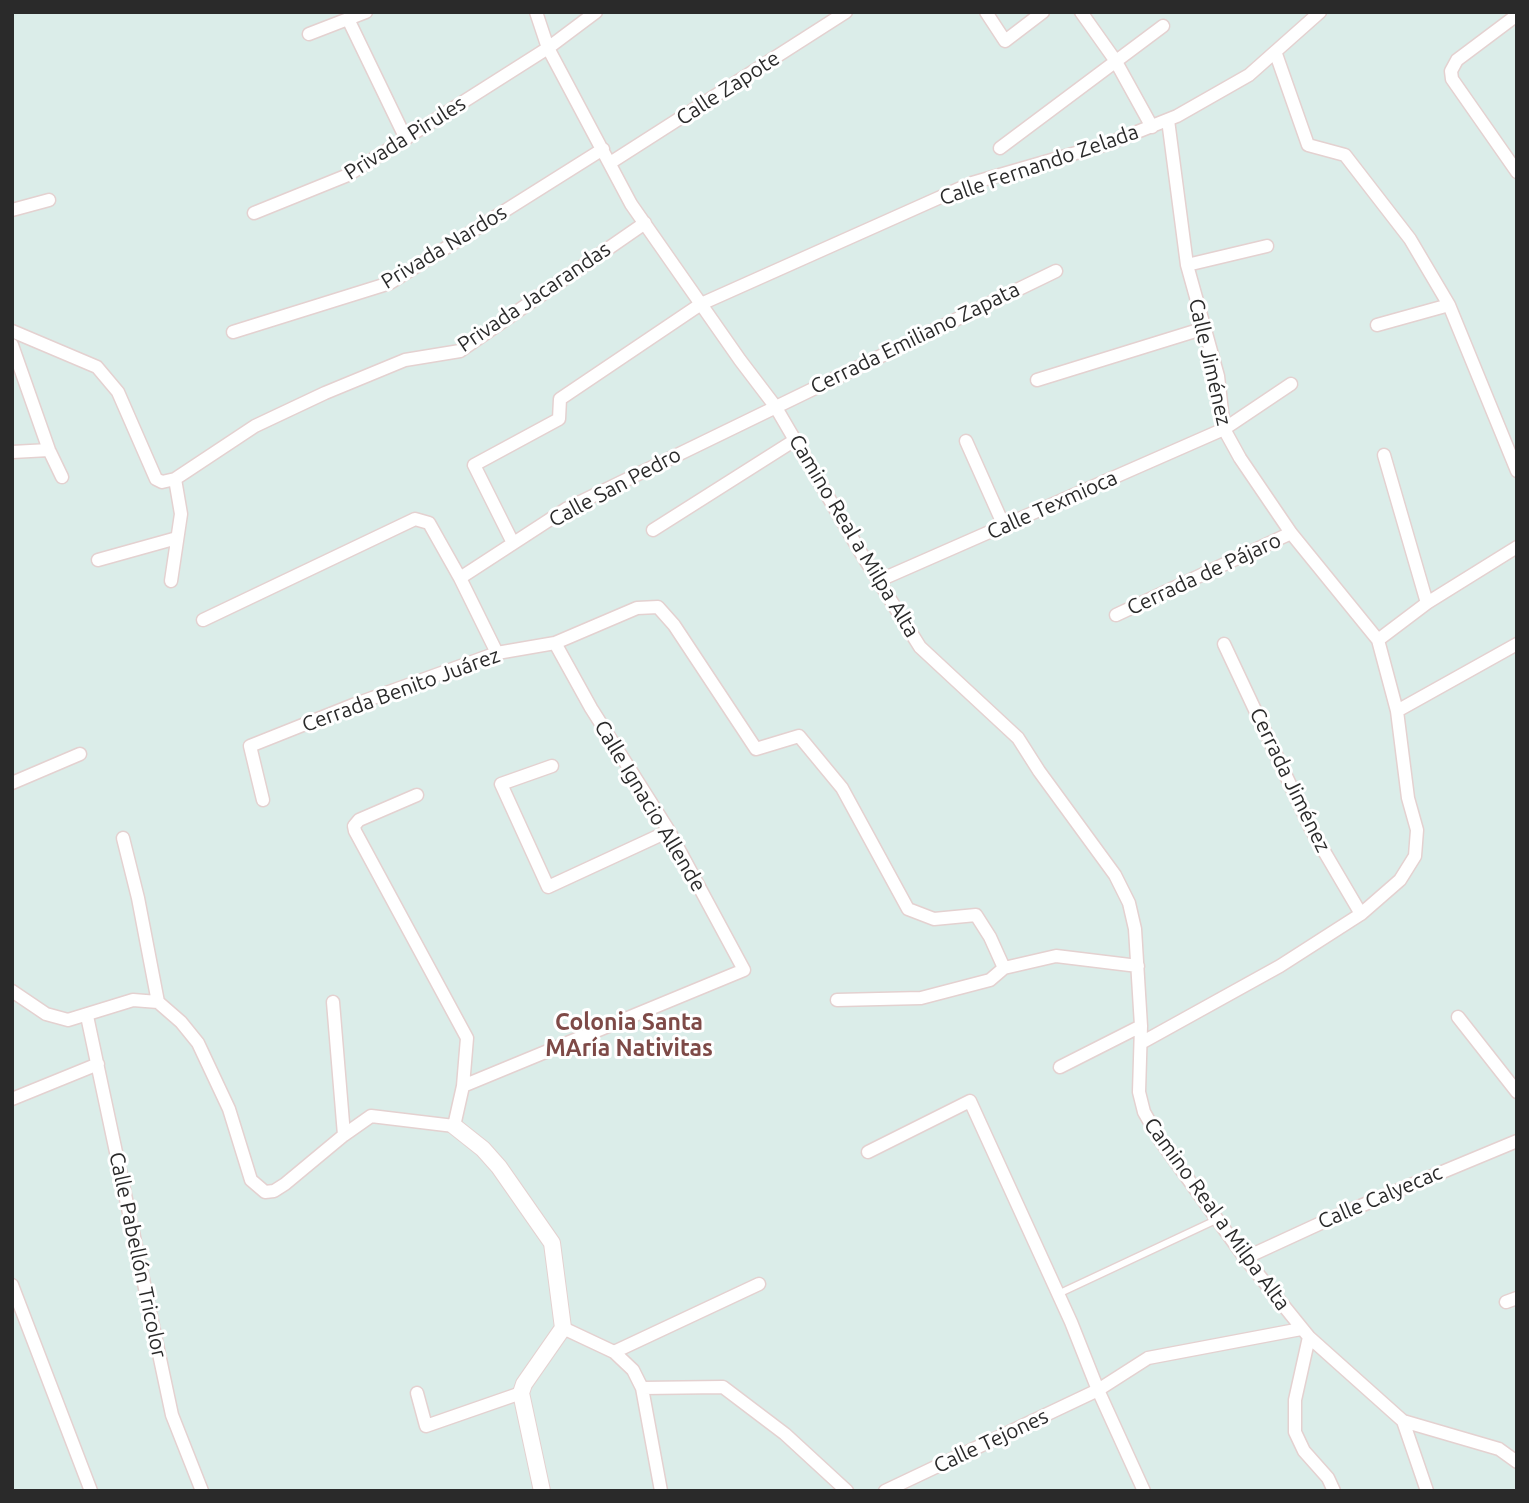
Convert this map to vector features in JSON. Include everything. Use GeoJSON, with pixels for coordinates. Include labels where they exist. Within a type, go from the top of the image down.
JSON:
{"type":"FeatureCollection","features":[{"type":"Feature","properties":{"kind":"street"},"geometry":{"type":"LineString","coordinates":[[309,34],[366,12]]}},
{"type":"Feature","properties":{"kind":"street","name":"Camino Real a Milpa Alta"},"geometry":{"type":"LineString","coordinates":[[536,12],[548,48],[631,204],[775,406],[920,647],[1018,738],[1038,771],[1115,874],[1129,903],[1135,929],[1141,1026],[1139,1092],[1144,1112],[1160,1140],[1245,1258],[1305,1333],[1403,1421]]}},
{"type":"Feature","properties":{"kind":"street","name":"Privada Pirules"},"geometry":{"type":"LineString","coordinates":[[254,214],[348,175],[548,48],[596,12]]}},
{"type":"Feature","properties":{"kind":"street","name":"Calle Zapote"},"geometry":{"type":"LineString","coordinates":[[610,163],[846,12]]}},
{"type":"Feature","properties":{"kind":"street"},"geometry":{"type":"LineString","coordinates":[[986,12],[1005,41],[1043,12]]}},
{"type":"Feature","properties":{"kind":"street"},"geometry":{"type":"LineString","coordinates":[[1081,12],[1115,60],[1152,127]]}},
{"type":"Feature","properties":{"kind":"street","name":"Calle Fernando Zelada"},"geometry":{"type":"LineString","coordinates":[[513,543],[474,465],[559,419],[560,399],[701,304],[972,183],[1107,144],[1168,120],[1249,75],[1276,54],[1320,12]]}},
{"type":"Feature","properties":{"kind":"street"},"geometry":{"type":"LineString","coordinates":[[1517,15],[1457,60],[1451,71],[1451,79],[1517,172]]}},
{"type":"Feature","properties":{"kind":"street"},"geometry":{"type":"LineString","coordinates":[[348,19],[406,139]]}},
{"type":"Feature","properties":{"kind":"street"},"geometry":{"type":"LineString","coordinates":[[1000,148],[1163,26]]}},
{"type":"Feature","properties":{"kind":"street"},"geometry":{"type":"LineString","coordinates":[[1276,54],[1308,145],[1345,155],[1410,239],[1449,305],[1517,471]]}},
{"type":"Feature","properties":{"kind":"street","name":"Calle Jiménez"},"geometry":{"type":"LineString","coordinates":[[1168,120],[1187,265],[1218,376],[1224,429],[1240,458],[1291,533],[1378,640]]}},
{"type":"Feature","properties":{"kind":"street","name":"Privada Nardos"},"geometry":{"type":"LineString","coordinates":[[233,332],[390,283],[603,149]]}},
{"type":"Feature","properties":{"kind":"street"},"geometry":{"type":"LineString","coordinates":[[12,210],[49,200]]}},
{"type":"Feature","properties":{"kind":"street","name":"Privada Jacarandas"},"geometry":{"type":"LineString","coordinates":[[175,479],[255,426],[325,393],[405,360],[460,351],[645,223]]}},
{"type":"Feature","properties":{"kind":"street"},"geometry":{"type":"LineString","coordinates":[[1187,265],[1267,247]]}},
{"type":"Feature","properties":{"kind":"street","name":"Cerrada Emiliano Zapata"},"geometry":{"type":"LineString","coordinates":[[775,406],[1056,271]]}},
{"type":"Feature","properties":{"kind":"street"},"geometry":{"type":"LineString","coordinates":[[1377,325],[1449,305]]}},
{"type":"Feature","properties":{"kind":"street"},"geometry":{"type":"LineString","coordinates":[[1037,380],[1205,328]]}},
{"type":"Feature","properties":{"kind":"street"},"geometry":{"type":"LineString","coordinates":[[12,331],[97,367],[118,392],[156,479],[162,482],[175,479],[181,514],[171,581]]}},
{"type":"Feature","properties":{"kind":"street"},"geometry":{"type":"LineString","coordinates":[[12,345],[49,450],[62,477]]}},
{"type":"Feature","properties":{"kind":"street","name":"Calle Texmioca"},"geometry":{"type":"LineString","coordinates":[[880,580],[1224,429],[1291,384]]}},
{"type":"Feature","properties":{"kind":"street","name":"Calle San Pedro"},"geometry":{"type":"LineString","coordinates":[[460,578],[566,509],[775,406]]}},
{"type":"Feature","properties":{"kind":"street"},"geometry":{"type":"LineString","coordinates":[[653,530],[795,440]]}},
{"type":"Feature","properties":{"kind":"street"},"geometry":{"type":"LineString","coordinates":[[966,441],[1004,526]]}},
{"type":"Feature","properties":{"kind":"street"},"geometry":{"type":"LineString","coordinates":[[12,452],[49,450]]}},
{"type":"Feature","properties":{"kind":"street"},"geometry":{"type":"LineString","coordinates":[[1384,455],[1427,603]]}},
{"type":"Feature","properties":{"kind":"street"},"geometry":{"type":"LineString","coordinates":[[203,620],[415,519],[429,523],[497,653]]}},
{"type":"Feature","properties":{"kind":"street","name":"Cerrada de Pájaro"},"geometry":{"type":"LineString","coordinates":[[1116,615],[1291,533]]}},
{"type":"Feature","properties":{"kind":"street"},"geometry":{"type":"LineString","coordinates":[[98,560],[177,538]]}},
{"type":"Feature","properties":{"kind":"street"},"geometry":{"type":"LineString","coordinates":[[1141,1043],[1280,966],[1361,914],[1400,880],[1415,856],[1417,830],[1408,798],[1397,711],[1378,640],[1427,603],[1517,547]]}},
{"type":"Feature","properties":{"kind":"street","name":"Cerrada Benito Juárez"},"geometry":{"type":"LineString","coordinates":[[263,800],[250,746],[497,653],[555,643],[637,608],[658,607],[674,625],[756,749],[799,736],[834,778],[908,909],[934,919],[976,915],[990,937],[1004,968]]}},
{"type":"Feature","properties":{"kind":"street","name":"Calle Ignacio Allende"},"geometry":{"type":"LineString","coordinates":[[463,1086],[744,970],[669,831],[591,708],[555,643]]}},
{"type":"Feature","properties":{"kind":"street","name":"Cerrada Jiménez"},"geometry":{"type":"LineString","coordinates":[[1224,643],[1311,829],[1361,914]]}},
{"type":"Feature","properties":{"kind":"street"},"geometry":{"type":"LineString","coordinates":[[1397,711],[1517,644]]}},
{"type":"Feature","properties":{"kind":"street"},"geometry":{"type":"LineString","coordinates":[[12,783],[80,754]]}},
{"type":"Feature","properties":{"kind":"street"},"geometry":{"type":"LineString","coordinates":[[552,766],[501,783],[548,887],[669,831]]}},
{"type":"Feature","properties":{"kind":"street"},"geometry":{"type":"LineString","coordinates":[[417,796],[359,820],[354,826],[467,1038],[463,1086],[454,1126]]}},
{"type":"Feature","properties":{"kind":"street"},"geometry":{"type":"LineString","coordinates":[[122,838],[138,898],[158,1002]]}},
{"type":"Feature","properties":{"kind":"street"},"geometry":{"type":"LineString","coordinates":[[837,1000],[920,998],[990,980],[1004,968],[1056,956],[1138,965]]}},
{"type":"Feature","properties":{"kind":"street"},"geometry":{"type":"LineString","coordinates":[[12,991],[46,1014],[68,1020],[133,1000],[158,1002],[181,1022],[198,1043],[229,1109],[251,1180],[265,1192],[274,1191],[285,1184],[344,1135],[372,1116],[454,1126],[483,1149],[499,1167],[552,1243],[563,1328],[520,1393],[542,1491]]}},
{"type":"Feature","properties":{"kind":"street"},"geometry":{"type":"LineString","coordinates":[[333,1002],[344,1135]]}},
{"type":"Feature","properties":{"kind":"street","name":"Calle Pabellón Tricolor"},"geometry":{"type":"LineString","coordinates":[[87,1016],[172,1415],[202,1491]]}},
{"type":"Feature","properties":{"kind":"street"},"geometry":{"type":"LineString","coordinates":[[1458,1017],[1517,1092]]}},
{"type":"Feature","properties":{"kind":"street"},"geometry":{"type":"LineString","coordinates":[[1060,1067],[1141,1026]]}},
{"type":"Feature","properties":{"kind":"street"},"geometry":{"type":"LineString","coordinates":[[12,1099],[98,1064]]}},
{"type":"Feature","properties":{"kind":"street"},"geometry":{"type":"LineString","coordinates":[[869,1152],[970,1101],[1144,1491]]}},
{"type":"Feature","properties":{"kind":"street","name":"Calle Calyecac"},"geometry":{"type":"LineString","coordinates":[[1245,1258],[1334,1217],[1517,1140]]}},
{"type":"Feature","properties":{"kind":"street"},"geometry":{"type":"LineString","coordinates":[[614,1352],[759,1284]]}},
{"type":"Feature","properties":{"kind":"street"},"geometry":{"type":"LineString","coordinates":[[12,1285],[90,1491]]}},
{"type":"Feature","properties":{"kind":"street"},"geometry":{"type":"LineString","coordinates":[[563,1328],[614,1352],[633,1370],[642,1388],[661,1491]]}},
{"type":"Feature","properties":{"kind":"street"},"geometry":{"type":"LineString","coordinates":[[1305,1333],[1295,1400],[1295,1432],[1304,1451],[1328,1478],[1335,1491]]}},
{"type":"Feature","properties":{"kind":"street","name":"Calle Tejones"},"geometry":{"type":"LineString","coordinates":[[885,1491],[1098,1390],[1148,1357],[1305,1333]]}},
{"type":"Feature","properties":{"kind":"street"},"geometry":{"type":"LineString","coordinates":[[642,1388],[723,1387],[794,1442],[848,1491]]}},
{"type":"Feature","properties":{"kind":"street"},"geometry":{"type":"LineString","coordinates":[[416,1393],[425,1426],[520,1393]]}},
{"type":"Feature","properties":{"kind":"street"},"geometry":{"type":"LineString","coordinates":[[1403,1421],[1499,1449],[1517,1462]]}},
{"type":"Feature","properties":{"kind":"street"},"geometry":{"type":"LineString","coordinates":[[1403,1421],[1427,1491]]}},
{"type":"Feature","properties":{"kind":"lane"},"geometry":{"type":"LineString","coordinates":[[1058,1294],[1217,1219]]}},
{"type":"Feature","properties":{"kind":"district","name":"Colonia Santa MAría Nativitas"},"geometry":{"type":"Point","coordinates":[629,1035]}}]}
